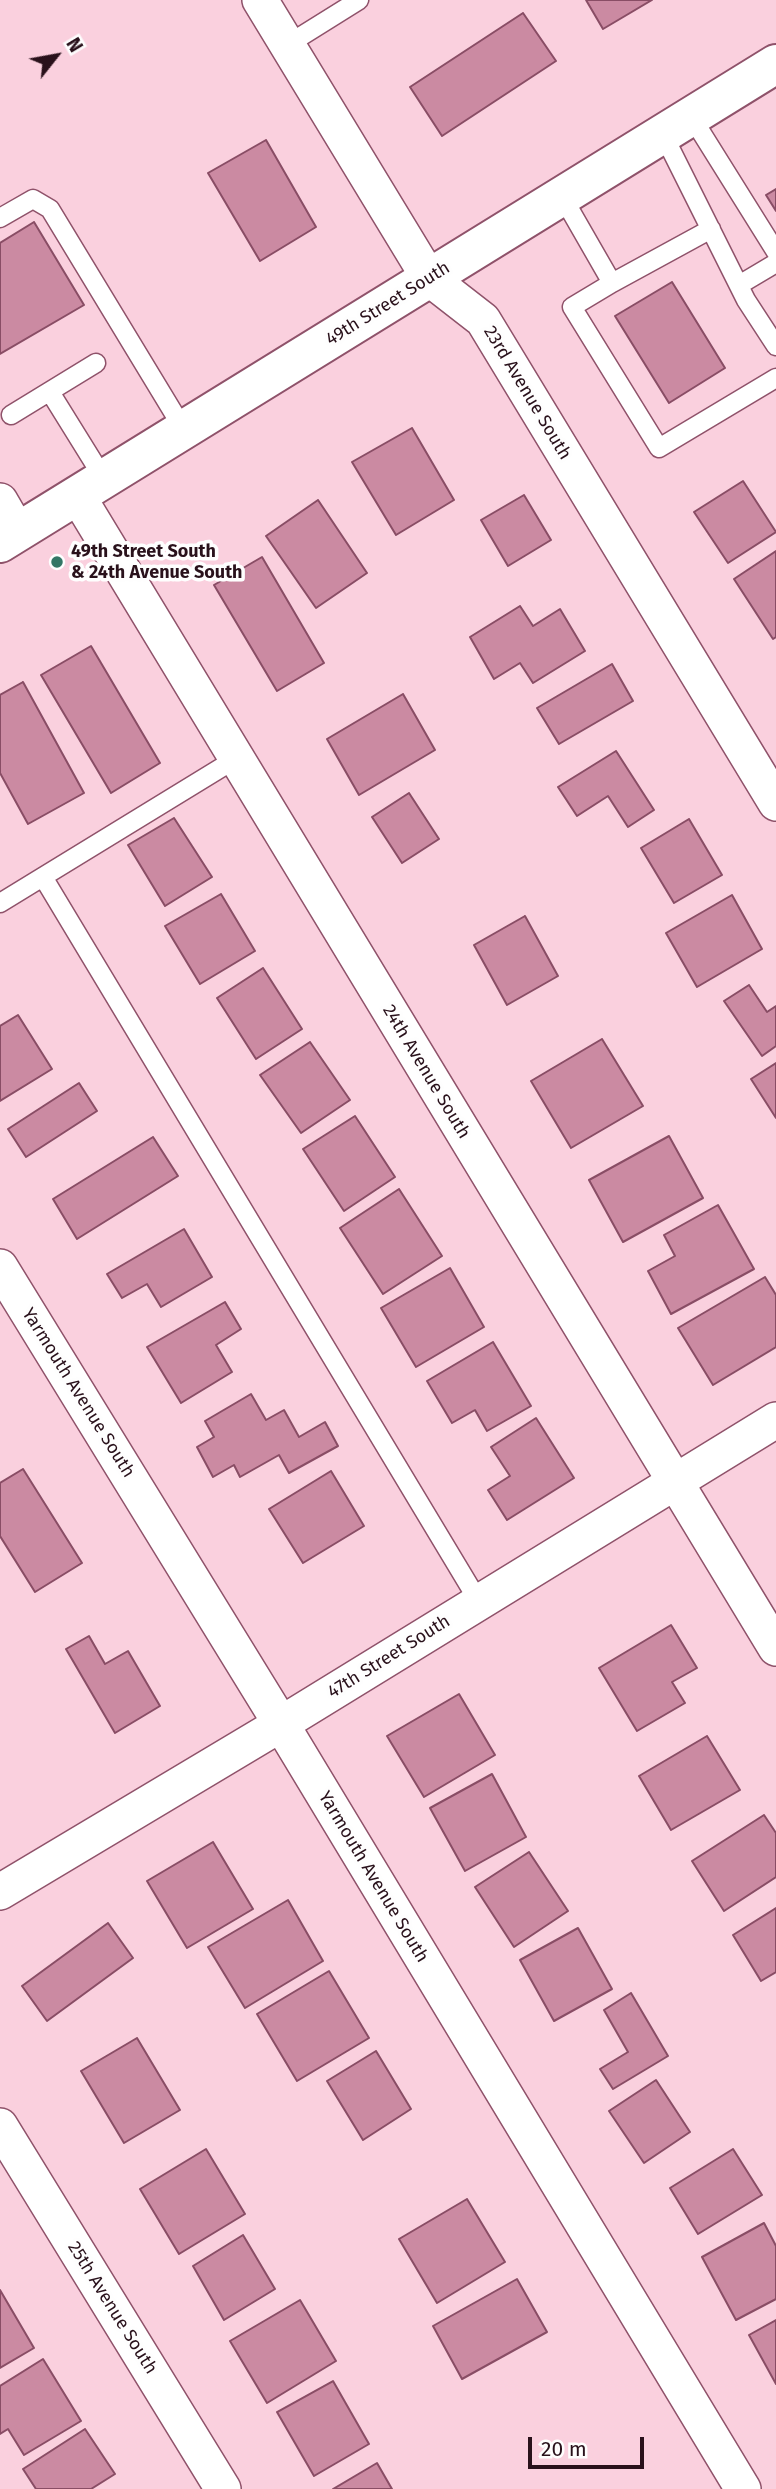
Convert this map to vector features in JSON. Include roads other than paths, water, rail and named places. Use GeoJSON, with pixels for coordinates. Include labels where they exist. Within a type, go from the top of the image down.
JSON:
{"type":"FeatureCollection","features":[{"type":"Feature","properties":{"kind":"street","name":"23rd Avenue South"},"geometry":{"type":"LineString","coordinates":[[260,0],[429,278],[483,320],[776,803]]}},
{"type":"Feature","properties":{"kind":"street","name":"49th Street South"},"geometry":{"type":"LineString","coordinates":[[6,526],[91,487],[775,67]]}},
{"type":"Feature","properties":{"kind":"street","name":"24th Avenue South"},"geometry":{"type":"LineString","coordinates":[[91,487],[237,758],[776,1648]]}},
{"type":"Feature","properties":{"kind":"street","name":"Yarmouth Avenue South"},"geometry":{"type":"LineString","coordinates":[[0,1267],[281,1724],[743,2489]]}},
{"type":"Feature","properties":{"kind":"street","name":"47th Street South"},"geometry":{"type":"LineString","coordinates":[[0,1892],[281,1724],[776,1420]]}},
{"type":"Feature","properties":{"kind":"street","name":"25th Avenue South"},"geometry":{"type":"LineString","coordinates":[[0,2126],[223,2489]]}},
{"type":"Feature","properties":{"kind":"lane"},"geometry":{"type":"LineString","coordinates":[[287,45],[359,0]]}},
{"type":"Feature","properties":{"kind":"lane"},"geometry":{"type":"LineString","coordinates":[[677,125],[711,229],[739,285],[776,346]]}},
{"type":"Feature","properties":{"kind":"lane"},"geometry":{"type":"LineString","coordinates":[[677,125],[776,252]]}},
{"type":"Feature","properties":{"kind":"lane"},"geometry":{"type":"LineString","coordinates":[[562,196],[612,283]]}},
{"type":"Feature","properties":{"kind":"lane"},"geometry":{"type":"LineString","coordinates":[[0,218],[33,199],[50,209],[184,430]]}},
{"type":"Feature","properties":{"kind":"lane"},"geometry":{"type":"LineString","coordinates":[[711,229],[572,307],[659,448],[776,377]]}},
{"type":"Feature","properties":{"kind":"lane"},"geometry":{"type":"LineString","coordinates":[[739,285],[776,263]]}},
{"type":"Feature","properties":{"kind":"lane"},"geometry":{"type":"LineString","coordinates":[[11,415],[96,363]]}},
{"type":"Feature","properties":{"kind":"lane"},"geometry":{"type":"LineString","coordinates":[[50,392],[91,487]]}},
{"type":"Feature","properties":{"kind":"lane"},"geometry":{"type":"LineString","coordinates":[[0,903],[237,758]]}},
{"type":"Feature","properties":{"kind":"lane"},"geometry":{"type":"LineString","coordinates":[[43,877],[479,1602]]}},
{"type":"Feature","properties":{"kind":"place","name":"49th Street South & 24th Avenue South"},"geometry":{"type":"Point","coordinates":[57,562]}}]}
